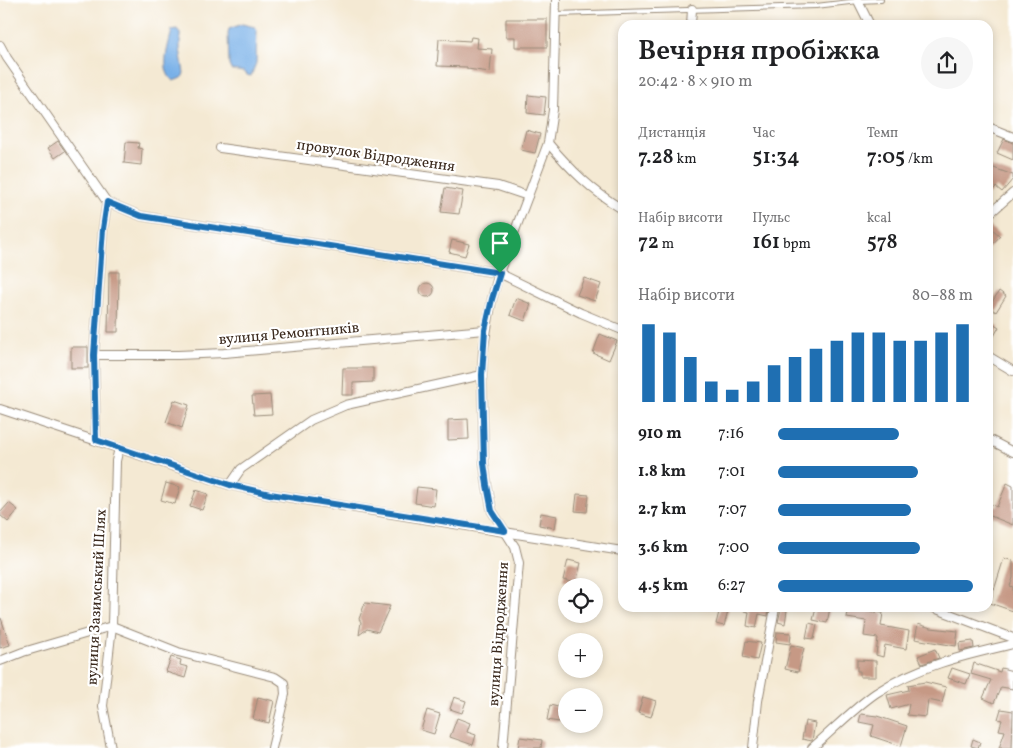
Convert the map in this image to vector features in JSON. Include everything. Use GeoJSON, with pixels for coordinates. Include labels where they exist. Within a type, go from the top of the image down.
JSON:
{"type":"FeatureCollection","features":[{"type":"Feature","properties":{"kind":"street","name":"вулиця Відродження"},"geometry":{"type":"LineString","coordinates":[[503,748],[519,563],[515,547],[492,511],[487,485],[484,463],[482,375],[485,330],[500,273],[548,143],[553,110],[556,0]]}},
{"type":"Feature","properties":{"kind":"street"},"geometry":{"type":"LineString","coordinates":[[858,1],[868,20]]}},
{"type":"Feature","properties":{"kind":"street"},"geometry":{"type":"LineString","coordinates":[[691,20],[692,9]]}},
{"type":"Feature","properties":{"kind":"street"},"geometry":{"type":"LineString","coordinates":[[0,45],[6,58],[107,202],[141,216],[500,273],[581,313],[618,328]]}},
{"type":"Feature","properties":{"kind":"street"},"geometry":{"type":"LineString","coordinates":[[993,129],[1013,137]]}},
{"type":"Feature","properties":{"kind":"street"},"geometry":{"type":"LineString","coordinates":[[548,143],[570,169],[603,197],[618,206]]}},
{"type":"Feature","properties":{"kind":"street","name":"провулок Відродження"},"geometry":{"type":"LineString","coordinates":[[220,148],[498,186],[528,196]]}},
{"type":"Feature","properties":{"kind":"street"},"geometry":{"type":"LineString","coordinates":[[993,211],[1013,193]]}},
{"type":"Feature","properties":{"kind":"street"},"geometry":{"type":"LineString","coordinates":[[96,440],[94,355],[103,229],[107,202]]}},
{"type":"Feature","properties":{"kind":"street","name":"вулиця Ремонтників"},"geometry":{"type":"LineString","coordinates":[[94,355],[224,353],[485,330]]}},
{"type":"Feature","properties":{"kind":"street"},"geometry":{"type":"LineString","coordinates":[[993,359],[1013,371]]}},
{"type":"Feature","properties":{"kind":"street"},"geometry":{"type":"LineString","coordinates":[[230,485],[241,469],[311,420],[346,405],[482,375]]}},
{"type":"Feature","properties":{"kind":"street"},"geometry":{"type":"LineString","coordinates":[[0,409],[230,485],[270,494],[618,550]]}},
{"type":"Feature","properties":{"kind":"street"},"geometry":{"type":"LineString","coordinates":[[993,442],[1013,452]]}},
{"type":"Feature","properties":{"kind":"street","name":"вулиця Зазимський Шлях"},"geometry":{"type":"LineString","coordinates":[[111,748],[103,706],[112,626],[116,461],[119,448]]}},
{"type":"Feature","properties":{"kind":"street"},"geometry":{"type":"LineString","coordinates":[[753,748],[758,700],[774,612]]}},
{"type":"Feature","properties":{"kind":"street"},"geometry":{"type":"LineString","coordinates":[[945,612],[1013,638]]}},
{"type":"Feature","properties":{"kind":"street"},"geometry":{"type":"LineString","coordinates":[[0,661],[30,649],[112,626],[178,652],[275,677],[284,683],[285,694],[272,748]]}},
{"type":"Feature","properties":{"kind":"street"},"geometry":{"type":"LineString","coordinates":[[812,748],[876,694],[900,680],[955,658],[1013,644]]}},
{"type":"Feature","properties":{"kind":"lane"},"geometry":{"type":"LineString","coordinates":[[556,14],[816,6],[881,0]]}},
{"type":"Feature","properties":{"kind":"water"},"geometry":{"type":"Polygon","coordinates":[[[242,24],[255,27],[257,31],[256,63],[251,76],[244,72],[231,70],[229,65],[229,29],[242,24]]]}},
{"type":"Feature","properties":{"kind":"water"},"geometry":{"type":"Polygon","coordinates":[[[177,29],[180,33],[180,49],[184,73],[182,78],[173,81],[167,70],[166,57],[172,30],[177,29]]]}},
{"type":"Feature","properties":{"kind":"building"},"geometry":{"type":"Polygon","coordinates":[[[506,19],[547,19],[547,47],[515,47],[515,37],[506,37],[506,19]]]}},
{"type":"Feature","properties":{"kind":"building"},"geometry":{"type":"Polygon","coordinates":[[[471,37],[478,38],[477,48],[492,49],[490,72],[467,69],[467,67],[437,66],[439,39],[470,41],[471,37]]]}},
{"type":"Feature","properties":{"kind":"building"},"geometry":{"type":"Polygon","coordinates":[[[528,95],[546,97],[544,115],[527,113],[528,95]]]}},
{"type":"Feature","properties":{"kind":"building"},"geometry":{"type":"Polygon","coordinates":[[[526,130],[540,134],[535,153],[521,150],[526,130]]]}},
{"type":"Feature","properties":{"kind":"building"},"geometry":{"type":"Polygon","coordinates":[[[1004,139],[1013,143],[1013,160],[997,153],[1004,139]]]}},
{"type":"Feature","properties":{"kind":"building"},"geometry":{"type":"Polygon","coordinates":[[[58,141],[65,151],[55,158],[48,148],[58,141]]]}},
{"type":"Feature","properties":{"kind":"building"},"geometry":{"type":"Polygon","coordinates":[[[126,142],[139,143],[138,148],[142,149],[141,165],[124,163],[126,142]]]}},
{"type":"Feature","properties":{"kind":"building"},"geometry":{"type":"Polygon","coordinates":[[[993,168],[1013,175],[1013,179],[1002,192],[996,187],[993,190],[993,168]]]}},
{"type":"Feature","properties":{"kind":"building"},"geometry":{"type":"Polygon","coordinates":[[[445,188],[463,191],[459,214],[441,212],[445,188]]]}},
{"type":"Feature","properties":{"kind":"building"},"geometry":{"type":"Polygon","coordinates":[[[993,230],[1000,236],[993,244],[993,230]]]}},
{"type":"Feature","properties":{"kind":"building"},"geometry":{"type":"Polygon","coordinates":[[[452,240],[469,244],[465,256],[449,252],[452,240]]]}},
{"type":"Feature","properties":{"kind":"building"},"geometry":{"type":"Polygon","coordinates":[[[109,272],[119,272],[118,332],[108,332],[109,272]]]}},
{"type":"Feature","properties":{"kind":"building"},"geometry":{"type":"Polygon","coordinates":[[[584,278],[601,284],[595,301],[577,295],[584,278]]]}},
{"type":"Feature","properties":{"kind":"building"},"geometry":{"type":"Polygon","coordinates":[[[424,283],[430,283],[434,290],[430,297],[424,297],[420,293],[420,287],[424,283]]]}},
{"type":"Feature","properties":{"kind":"building"},"geometry":{"type":"Polygon","coordinates":[[[999,291],[1006,296],[996,312],[993,310],[993,301],[999,291]]]}},
{"type":"Feature","properties":{"kind":"building"},"geometry":{"type":"Polygon","coordinates":[[[516,298],[531,304],[525,321],[510,315],[516,298]]]}},
{"type":"Feature","properties":{"kind":"building"},"geometry":{"type":"Polygon","coordinates":[[[993,323],[999,327],[993,338],[993,323]]]}},
{"type":"Feature","properties":{"kind":"building"},"geometry":{"type":"Polygon","coordinates":[[[600,334],[617,341],[609,360],[593,353],[600,334]]]}},
{"type":"Feature","properties":{"kind":"building"},"geometry":{"type":"Polygon","coordinates":[[[71,347],[88,347],[88,368],[71,368],[71,347]]]}},
{"type":"Feature","properties":{"kind":"building"},"geometry":{"type":"Polygon","coordinates":[[[343,368],[373,368],[373,382],[353,383],[353,395],[342,395],[343,368]]]}},
{"type":"Feature","properties":{"kind":"building"},"geometry":{"type":"Polygon","coordinates":[[[270,395],[272,414],[254,415],[252,396],[270,395]]]}},
{"type":"Feature","properties":{"kind":"building"},"geometry":{"type":"Polygon","coordinates":[[[174,400],[189,405],[182,428],[166,422],[174,400]]]}},
{"type":"Feature","properties":{"kind":"building"},"geometry":{"type":"Polygon","coordinates":[[[468,419],[469,439],[448,440],[448,420],[468,419]]]}},
{"type":"Feature","properties":{"kind":"building"},"geometry":{"type":"Polygon","coordinates":[[[166,483],[180,487],[175,504],[161,500],[166,483]]]}},
{"type":"Feature","properties":{"kind":"building"},"geometry":{"type":"Polygon","coordinates":[[[1007,483],[1013,486],[1013,525],[993,517],[993,505],[997,507],[1007,483]]]}},
{"type":"Feature","properties":{"kind":"building"},"geometry":{"type":"Polygon","coordinates":[[[417,487],[436,489],[434,506],[415,503],[417,487]]]}},
{"type":"Feature","properties":{"kind":"building"},"geometry":{"type":"Polygon","coordinates":[[[196,490],[208,494],[202,510],[190,506],[196,490]]]}},
{"type":"Feature","properties":{"kind":"building"},"geometry":{"type":"Polygon","coordinates":[[[577,494],[589,495],[587,512],[575,511],[577,494]]]}},
{"type":"Feature","properties":{"kind":"building"},"geometry":{"type":"Polygon","coordinates":[[[9,503],[18,510],[8,522],[0,513],[9,503]]]}},
{"type":"Feature","properties":{"kind":"building"},"geometry":{"type":"Polygon","coordinates":[[[541,513],[557,516],[555,528],[539,525],[541,513]]]}},
{"type":"Feature","properties":{"kind":"building"},"geometry":{"type":"Polygon","coordinates":[[[1004,558],[1013,561],[1013,578],[1010,586],[1013,587],[1013,611],[993,604],[993,593],[1004,558]]]}},
{"type":"Feature","properties":{"kind":"building"},"geometry":{"type":"Polygon","coordinates":[[[568,560],[581,563],[577,578],[564,578],[568,560]]]}},
{"type":"Feature","properties":{"kind":"building"},"geometry":{"type":"Polygon","coordinates":[[[365,603],[390,606],[378,632],[367,629],[359,635],[361,622],[359,619],[365,603]]]}},
{"type":"Feature","properties":{"kind":"building"},"geometry":{"type":"Polygon","coordinates":[[[719,612],[728,612],[724,626],[716,624],[719,612]]]}},
{"type":"Feature","properties":{"kind":"building"},"geometry":{"type":"Polygon","coordinates":[[[749,612],[768,612],[768,616],[759,614],[756,628],[747,626],[749,612]]]}},
{"type":"Feature","properties":{"kind":"building"},"geometry":{"type":"Polygon","coordinates":[[[780,612],[787,612],[785,624],[778,622],[780,612]]]}},
{"type":"Feature","properties":{"kind":"building"},"geometry":{"type":"Polygon","coordinates":[[[815,612],[829,612],[827,623],[813,620],[815,612]]]}},
{"type":"Feature","properties":{"kind":"building"},"geometry":{"type":"Polygon","coordinates":[[[848,612],[883,613],[881,626],[909,631],[906,649],[885,645],[883,657],[876,655],[878,638],[864,636],[866,621],[847,618],[848,612]]]}},
{"type":"Feature","properties":{"kind":"building"},"geometry":{"type":"Polygon","coordinates":[[[0,618],[10,645],[0,648],[0,618]]]}},
{"type":"Feature","properties":{"kind":"building"},"geometry":{"type":"Polygon","coordinates":[[[809,623],[817,625],[814,639],[806,638],[809,623]]]}},
{"type":"Feature","properties":{"kind":"building"},"geometry":{"type":"Polygon","coordinates":[[[918,624],[931,628],[958,631],[956,646],[915,639],[918,624]]]}},
{"type":"Feature","properties":{"kind":"building"},"geometry":{"type":"Polygon","coordinates":[[[777,632],[791,633],[790,644],[776,642],[777,632]]]}},
{"type":"Feature","properties":{"kind":"building"},"geometry":{"type":"Polygon","coordinates":[[[746,641],[761,643],[757,660],[743,657],[746,641]]]}},
{"type":"Feature","properties":{"kind":"building"},"geometry":{"type":"Polygon","coordinates":[[[973,641],[974,648],[960,651],[959,643],[973,641]]]}},
{"type":"Feature","properties":{"kind":"building"},"geometry":{"type":"Polygon","coordinates":[[[791,645],[804,648],[798,672],[785,669],[791,645]]]}},
{"type":"Feature","properties":{"kind":"building"},"geometry":{"type":"Polygon","coordinates":[[[935,649],[939,658],[922,664],[918,656],[935,649]]]}},
{"type":"Feature","properties":{"kind":"building"},"geometry":{"type":"Polygon","coordinates":[[[171,657],[181,660],[180,665],[188,667],[185,678],[166,672],[171,657]]]}},
{"type":"Feature","properties":{"kind":"building"},"geometry":{"type":"Polygon","coordinates":[[[857,660],[876,661],[876,677],[860,677],[860,671],[857,671],[857,660]]]}},
{"type":"Feature","properties":{"kind":"building"},"geometry":{"type":"Polygon","coordinates":[[[974,663],[1000,672],[1001,668],[1013,671],[1013,689],[1001,687],[994,703],[983,698],[991,680],[971,674],[974,663]]]}},
{"type":"Feature","properties":{"kind":"building"},"geometry":{"type":"Polygon","coordinates":[[[952,668],[970,674],[966,684],[948,678],[952,668]]]}},
{"type":"Feature","properties":{"kind":"building"},"geometry":{"type":"Polygon","coordinates":[[[925,682],[946,687],[942,703],[928,700],[926,717],[907,715],[909,704],[891,709],[887,695],[909,690],[908,685],[925,682]]]}},
{"type":"Feature","properties":{"kind":"building"},"geometry":{"type":"Polygon","coordinates":[[[258,697],[274,701],[269,723],[253,719],[258,697]]]}},
{"type":"Feature","properties":{"kind":"building"},"geometry":{"type":"Polygon","coordinates":[[[454,697],[466,701],[462,713],[450,709],[454,697]]]}},
{"type":"Feature","properties":{"kind":"building"},"geometry":{"type":"Polygon","coordinates":[[[643,697],[656,701],[651,717],[638,713],[643,697]]]}},
{"type":"Feature","properties":{"kind":"building"},"geometry":{"type":"Polygon","coordinates":[[[550,705],[558,707],[558,722],[547,720],[550,705]]]}},
{"type":"Feature","properties":{"kind":"building"},"geometry":{"type":"Polygon","coordinates":[[[1001,709],[1013,711],[1012,748],[999,748],[1005,731],[999,730],[1002,720],[998,719],[1001,709]]]}},
{"type":"Feature","properties":{"kind":"building"},"geometry":{"type":"Polygon","coordinates":[[[427,710],[440,714],[434,734],[421,730],[427,710]]]}},
{"type":"Feature","properties":{"kind":"building"},"geometry":{"type":"Polygon","coordinates":[[[861,714],[877,716],[907,726],[901,746],[871,736],[874,725],[859,722],[861,714]]]}},
{"type":"Feature","properties":{"kind":"building"},"geometry":{"type":"Polygon","coordinates":[[[457,718],[470,723],[467,732],[476,735],[473,745],[450,737],[457,718]]]}},
{"type":"Feature","properties":{"kind":"building"},"geometry":{"type":"Polygon","coordinates":[[[805,721],[815,723],[812,741],[802,739],[805,721]]]}},
{"type":"Feature","properties":{"kind":"building"},"geometry":{"type":"Polygon","coordinates":[[[520,737],[542,740],[541,748],[518,748],[520,737]]]}},
{"type":"Feature","properties":{"kind":"building"},"geometry":{"type":"Polygon","coordinates":[[[973,739],[980,742],[978,748],[971,746],[973,739]]]}},
{"type":"Feature","properties":{"kind":"route"},"geometry":{"type":"LineString","coordinates":[[107,202],[141,216],[500,273],[485,330],[482,375],[484,463],[487,485],[492,511],[505,531],[270,494],[230,485],[96,440],[94,355],[103,229],[107,202]]}}]}
